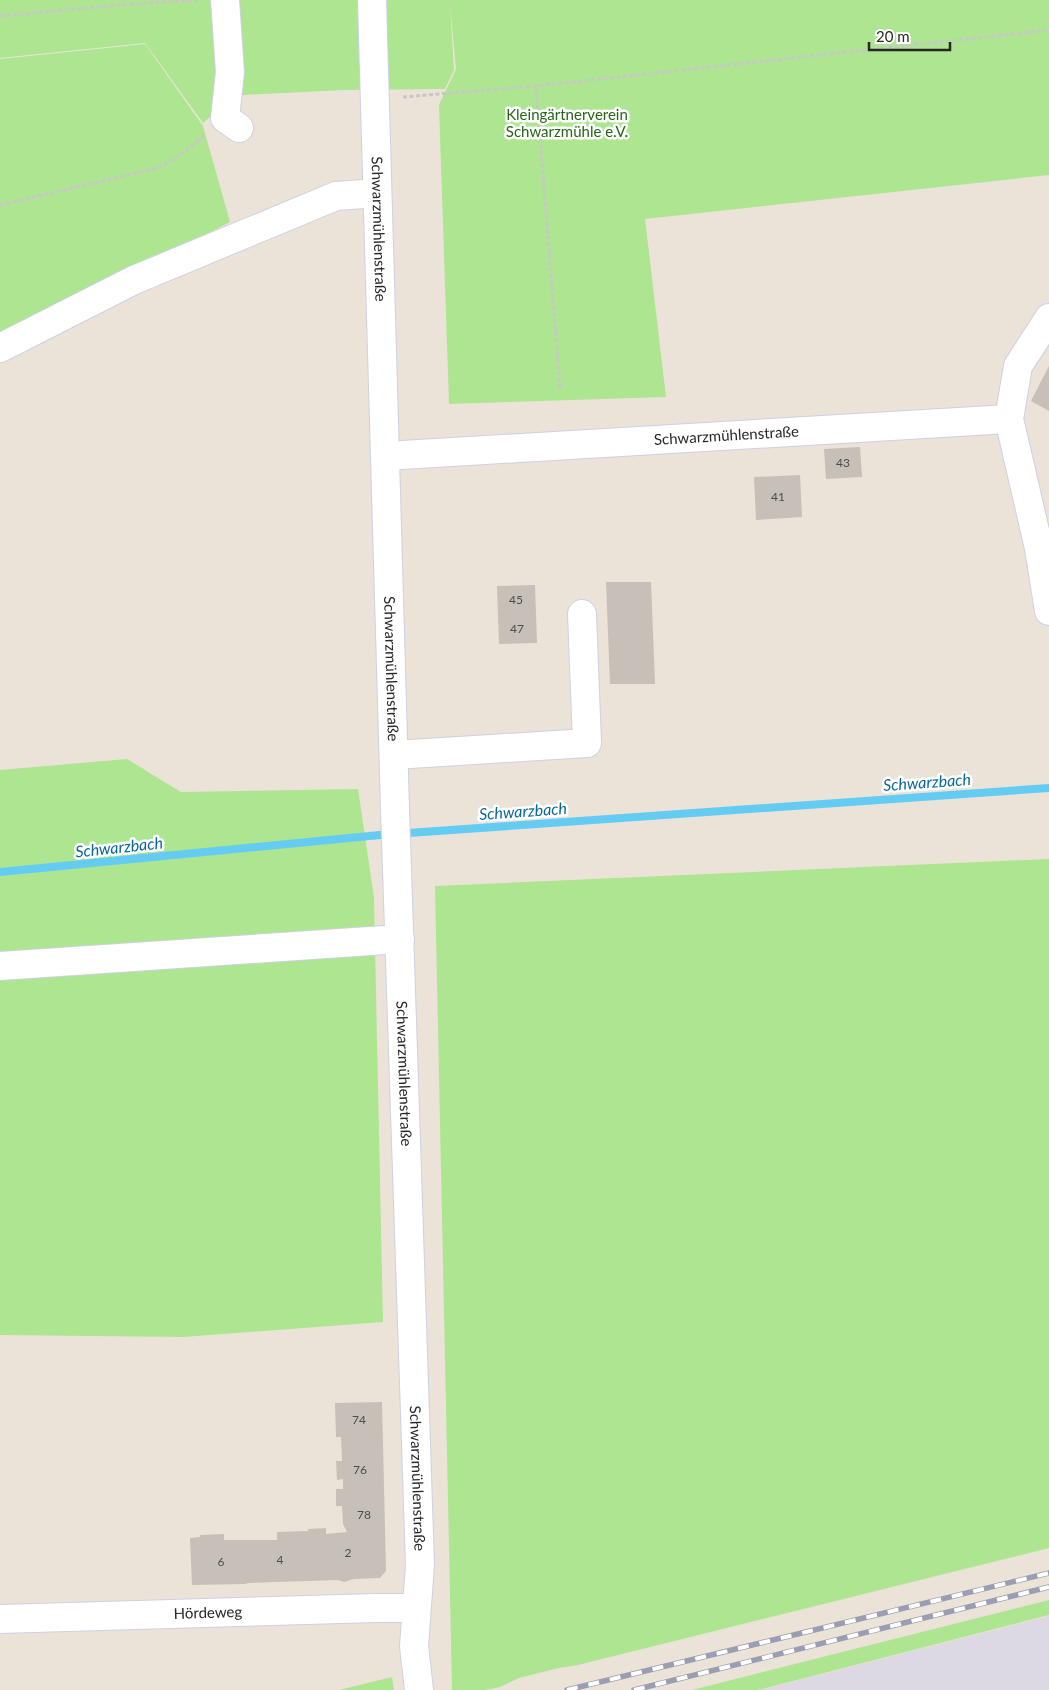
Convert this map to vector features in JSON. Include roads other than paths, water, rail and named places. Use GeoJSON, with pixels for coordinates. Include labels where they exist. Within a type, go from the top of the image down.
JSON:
{"type":"FeatureCollection","features":[{"type":"Feature","properties":{"kind":"street"},"geometry":{"type":"LineString","coordinates":[[225,0],[232,123]]}},
{"type":"Feature","properties":{"kind":"street","name":"Schwarzmühlenstraße"},"geometry":{"type":"LineString","coordinates":[[372,0],[395,810],[420,1564],[414,1646],[419,1690]]}},
{"type":"Feature","properties":{"kind":"street"},"geometry":{"type":"LineString","coordinates":[[0,348],[134,280],[336,196],[377,193]]}},
{"type":"Feature","properties":{"kind":"street"},"geometry":{"type":"LineString","coordinates":[[1049,318],[1018,366],[1009,419],[1039,548],[1049,611]]}},
{"type":"Feature","properties":{"kind":"street","name":"Schwarzmühlenstraße"},"geometry":{"type":"LineString","coordinates":[[385,456],[1009,419]]}},
{"type":"Feature","properties":{"kind":"street"},"geometry":{"type":"LineString","coordinates":[[394,756],[587,743],[582,614]]}},
{"type":"Feature","properties":{"kind":"street"},"geometry":{"type":"LineString","coordinates":[[0,966],[400,939]]}},
{"type":"Feature","properties":{"kind":"street","name":"Hördeweg"},"geometry":{"type":"LineString","coordinates":[[0,1619],[416,1608]]}},
{"type":"Feature","properties":{"kind":"waterway","name":"Schwarzbach"},"geometry":{"type":"LineString","coordinates":[[0,872],[380,835],[1049,788]]}},
{"type":"Feature","properties":{"kind":"railway"},"geometry":{"type":"LineString","coordinates":[[567,1690],[1049,1573]]}},
{"type":"Feature","properties":{"kind":"railway"},"geometry":{"type":"LineString","coordinates":[[634,1690],[1049,1587]]}},
{"type":"Feature","properties":{"kind":"park label","name":"Kleingärtnerverein Schwarzmühle e.V."},"geometry":{"type":"Point","coordinates":[567,124]}}]}
